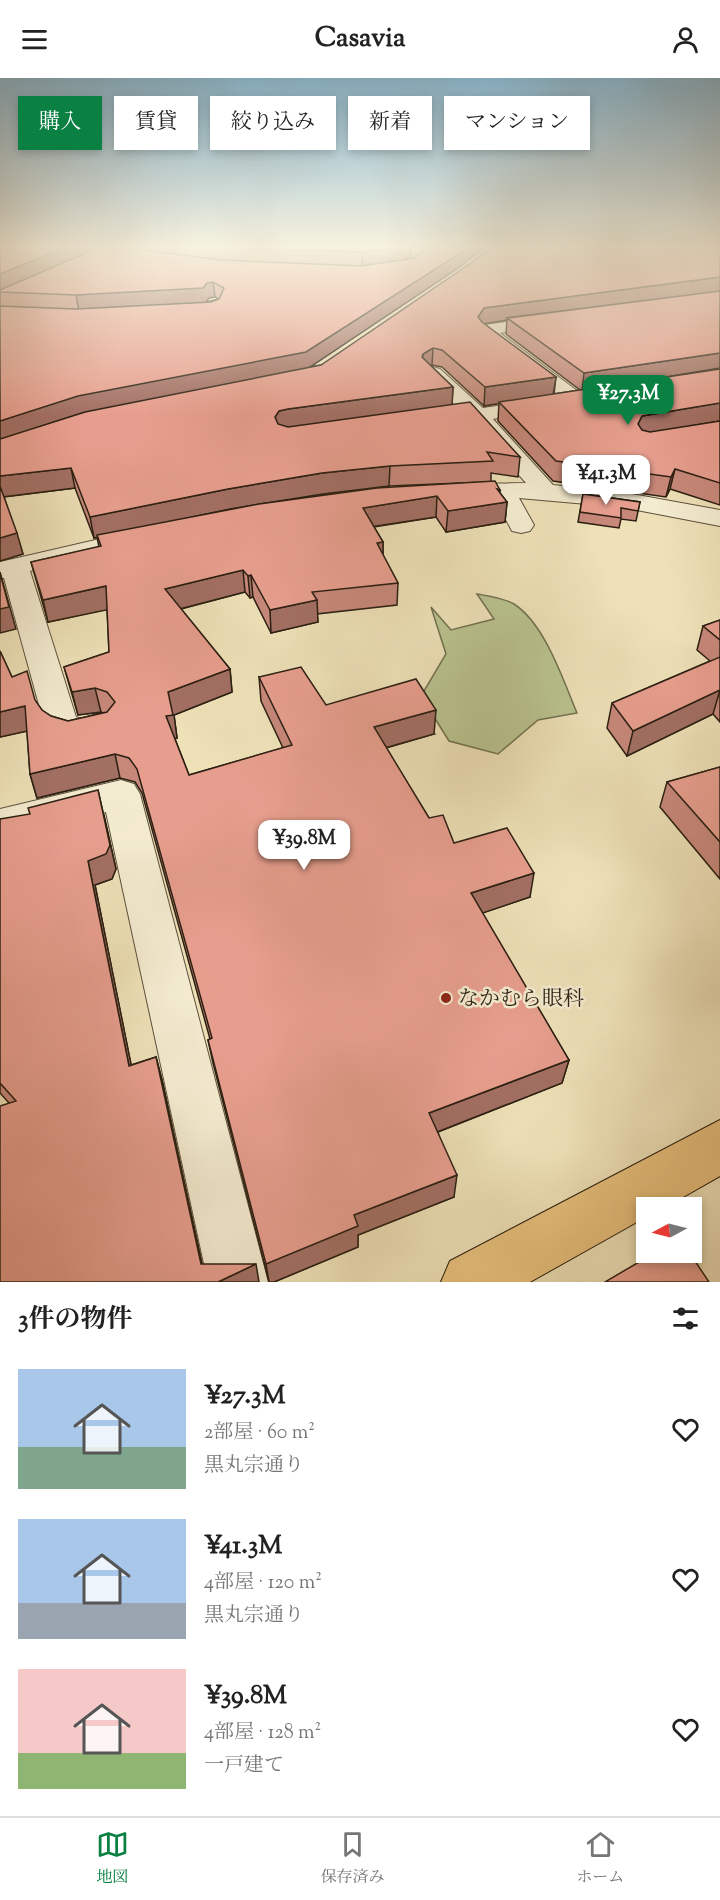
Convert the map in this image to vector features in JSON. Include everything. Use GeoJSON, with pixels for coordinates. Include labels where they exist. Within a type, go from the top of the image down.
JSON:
{"type":"FeatureCollection","features":[{"type":"Feature","properties":{"kind":"main road"},"geometry":{"type":"LineString","coordinates":[[471,1282],[720,1147]]}},
{"type":"Feature","properties":{"kind":"street"},"geometry":{"type":"LineString","coordinates":[[570,318],[491,329],[488,333],[577,400]]}},
{"type":"Feature","properties":{"kind":"street"},"geometry":{"type":"LineString","coordinates":[[433,373],[476,413],[544,489]]}},
{"type":"Feature","properties":{"kind":"street"},"geometry":{"type":"LineString","coordinates":[[450,414],[476,413],[599,397]]}},
{"type":"Feature","properties":{"kind":"street"},"geometry":{"type":"LineString","coordinates":[[430,492],[544,489],[671,507],[720,519]]}},
{"type":"Feature","properties":{"kind":"street"},"geometry":{"type":"LineString","coordinates":[[503,491],[521,525]]}},
{"type":"Feature","properties":{"kind":"street"},"geometry":{"type":"LineString","coordinates":[[100,726],[75,732],[61,723],[8,568],[171,531]]}},
{"type":"Feature","properties":{"kind":"street"},"geometry":{"type":"LineString","coordinates":[[0,824],[120,794],[238,1282]]}},
{"type":"Feature","properties":{"kind":"green space"},"geometry":{"type":"Polygon","coordinates":[[[477,594],[514,604],[525,613],[552,654],[577,713],[538,720],[498,754],[449,741],[421,696],[446,654],[431,607],[451,630],[494,619],[477,594]]]}},
{"type":"Feature","properties":{"kind":"building"},"geometry":{"type":"Polygon","coordinates":[[[188,303],[382,303],[306,352],[78,396],[0,421],[0,306],[76,309],[188,303]]]}},
{"type":"Feature","properties":{"kind":"building"},"geometry":{"type":"Polygon","coordinates":[[[412,303],[521,303],[484,308],[478,317],[556,377],[485,387],[442,350],[433,348],[422,357],[453,387],[288,409],[279,411],[275,417],[278,424],[288,427],[470,402],[520,457],[487,452],[493,461],[390,466],[322,473],[90,517],[71,468],[0,476],[0,439],[85,412],[321,365],[412,303]]]}},
{"type":"Feature","properties":{"kind":"building"},"geometry":{"type":"Polygon","coordinates":[[[624,303],[720,303],[720,353],[584,373],[507,318],[624,303]]]}},
{"type":"Feature","properties":{"kind":"building"},"geometry":{"type":"Polygon","coordinates":[[[720,369],[720,403],[642,416],[638,424],[642,430],[650,432],[720,421],[720,483],[675,469],[671,477],[556,461],[499,402],[720,369]]]}},
{"type":"Feature","properties":{"kind":"building"},"geometry":{"type":"Polygon","coordinates":[[[495,481],[500,490],[497,489],[507,502],[448,511],[437,496],[363,508],[383,542],[377,543],[398,583],[312,592],[317,600],[270,610],[251,575],[248,576],[243,570],[165,589],[230,669],[168,692],[173,715],[166,716],[189,775],[292,745],[259,677],[301,667],[326,705],[416,679],[436,710],[374,727],[429,818],[443,815],[454,843],[507,828],[534,873],[471,893],[569,1060],[429,1113],[457,1175],[354,1215],[358,1226],[266,1264],[208,1040],[212,1038],[137,769],[129,758],[115,754],[30,774],[25,706],[0,712],[0,651],[12,677],[27,671],[35,700],[42,710],[51,716],[68,721],[107,712],[115,702],[107,692],[95,688],[72,692],[64,667],[109,652],[106,586],[43,600],[31,562],[101,546],[97,535],[259,504],[377,488],[495,481]]]}},
{"type":"Feature","properties":{"kind":"building"},"geometry":{"type":"Polygon","coordinates":[[[0,486],[17,533],[0,538],[0,486]]]}},
{"type":"Feature","properties":{"kind":"building"},"geometry":{"type":"Polygon","coordinates":[[[583,494],[640,502],[638,511],[621,508],[621,518],[580,512],[583,494]]]}},
{"type":"Feature","properties":{"kind":"building"},"geometry":{"type":"Polygon","coordinates":[[[0,573],[9,607],[0,609],[0,573]]]}},
{"type":"Feature","properties":{"kind":"building"},"geometry":{"type":"Polygon","coordinates":[[[720,620],[720,640],[703,626],[720,620]]]}},
{"type":"Feature","properties":{"kind":"building"},"geometry":{"type":"Polygon","coordinates":[[[720,657],[720,690],[633,731],[612,703],[720,657]]]}},
{"type":"Feature","properties":{"kind":"building"},"geometry":{"type":"Polygon","coordinates":[[[720,767],[720,842],[667,782],[720,767]]]}},
{"type":"Feature","properties":{"kind":"building"},"geometry":{"type":"Polygon","coordinates":[[[98,790],[110,845],[106,854],[88,861],[129,1066],[156,1057],[201,1264],[256,1264],[218,1282],[0,1282],[0,1106],[16,1101],[0,1083],[0,819],[30,814],[28,808],[98,790]]]}},
{"type":"Feature","properties":{"kind":"building"},"geometry":{"type":"Polygon","coordinates":[[[637,1263],[696,1263],[709,1282],[605,1282],[637,1263]]]}},
{"type":"Feature","properties":{"kind":"place","name":"なかむら眼科"},"geometry":{"type":"Point","coordinates":[446,998]}}]}
